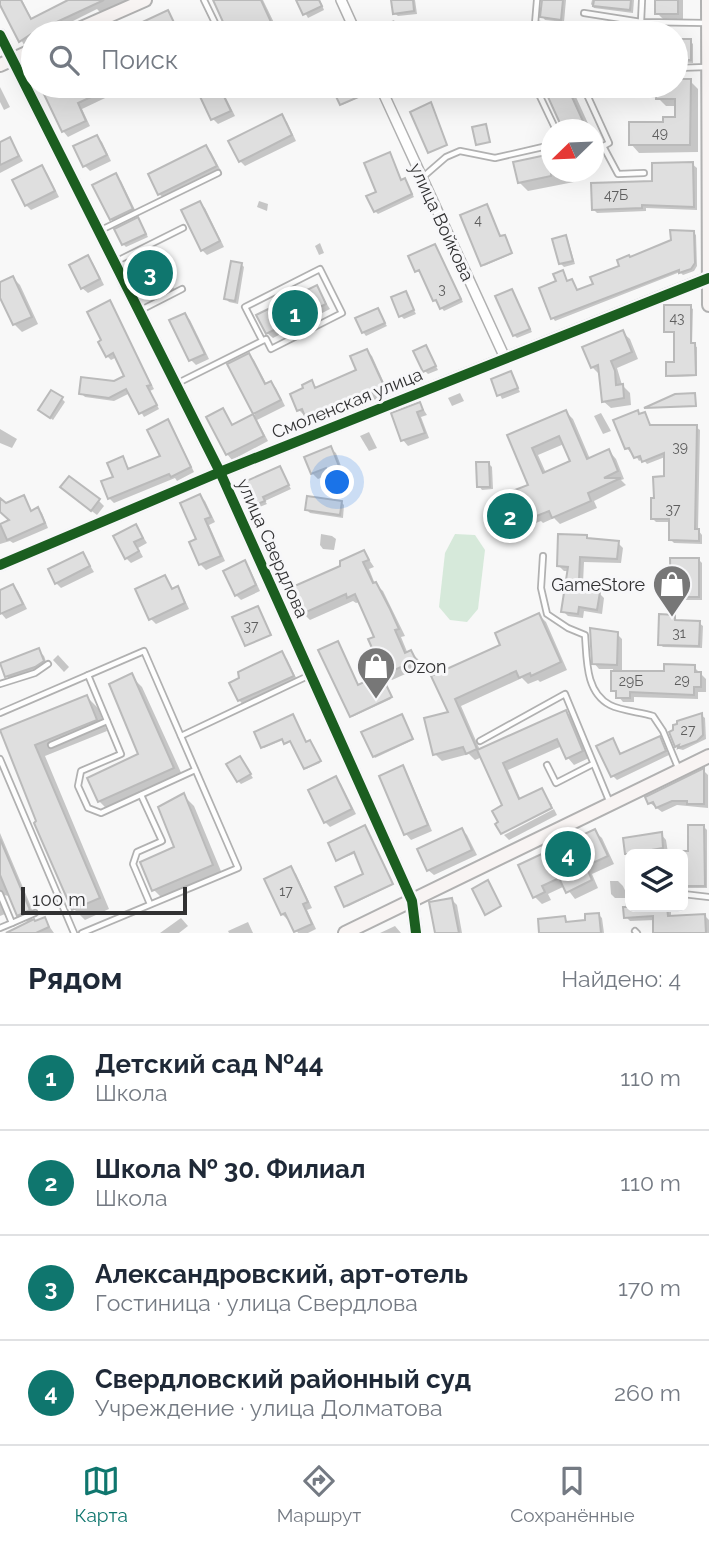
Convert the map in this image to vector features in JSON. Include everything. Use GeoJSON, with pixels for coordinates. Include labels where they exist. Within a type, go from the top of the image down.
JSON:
{"type":"FeatureCollection","features":[{"type":"Feature","properties":{"kind":"main road"},"geometry":{"type":"LineString","coordinates":[[97,21],[145,0]]}},
{"type":"Feature","properties":{"kind":"main road"},"geometry":{"type":"LineString","coordinates":[[708,0],[709,305]]}},
{"type":"Feature","properties":{"kind":"main road"},"geometry":{"type":"LineString","coordinates":[[345,933],[709,756]]}},
{"type":"Feature","properties":{"kind":"street"},"geometry":{"type":"LineString","coordinates":[[341,0],[351,21]]}},
{"type":"Feature","properties":{"kind":"street","name":"улица Свердлова"},"geometry":{"type":"LineString","coordinates":[[0,36],[6,62],[21,89]]}},
{"type":"Feature","properties":{"kind":"street","name":"улица Свердлова"},"geometry":{"type":"LineString","coordinates":[[26,98],[99,232],[220,472],[412,901],[416,933]]}},
{"type":"Feature","properties":{"kind":"street","name":"улица Войкова"},"geometry":{"type":"LineString","coordinates":[[385,98],[505,358]]}},
{"type":"Feature","properties":{"kind":"street","name":"Смоленская улица"},"geometry":{"type":"LineString","coordinates":[[0,565],[220,472],[709,278]]}},
{"type":"Feature","properties":{"kind":"lane"},"geometry":{"type":"LineString","coordinates":[[204,0],[214,21]]}},
{"type":"Feature","properties":{"kind":"lane"},"geometry":{"type":"LineString","coordinates":[[535,21],[537,0]]}},
{"type":"Feature","properties":{"kind":"lane"},"geometry":{"type":"LineString","coordinates":[[641,21],[642,0]]}},
{"type":"Feature","properties":{"kind":"lane"},"geometry":{"type":"LineString","coordinates":[[583,13],[635,21]]}},
{"type":"Feature","properties":{"kind":"lane"},"geometry":{"type":"LineString","coordinates":[[688,23],[708,23]]}},
{"type":"Feature","properties":{"kind":"lane"},"geometry":{"type":"LineString","coordinates":[[688,67],[708,66]]}},
{"type":"Feature","properties":{"kind":"lane"},"geometry":{"type":"LineString","coordinates":[[541,98],[551,119]]}},
{"type":"Feature","properties":{"kind":"lane"},"geometry":{"type":"LineString","coordinates":[[588,98],[597,119]]}},
{"type":"Feature","properties":{"kind":"lane"},"geometry":{"type":"LineString","coordinates":[[422,178],[446,157],[460,152],[495,158],[541,148]]}},
{"type":"Feature","properties":{"kind":"lane"},"geometry":{"type":"LineString","coordinates":[[604,148],[618,174],[644,173]]}},
{"type":"Feature","properties":{"kind":"lane"},"geometry":{"type":"LineString","coordinates":[[99,232],[218,173]]}},
{"type":"Feature","properties":{"kind":"lane"},"geometry":{"type":"LineString","coordinates":[[114,262],[183,228]]}},
{"type":"Feature","properties":{"kind":"lane"},"geometry":{"type":"LineString","coordinates":[[175,384],[262,340],[265,339],[271,349],[342,313],[320,269],[245,307],[262,340]]}},
{"type":"Feature","properties":{"kind":"lane"},"geometry":{"type":"LineString","coordinates":[[138,311],[182,289]]}},
{"type":"Feature","properties":{"kind":"lane"},"geometry":{"type":"LineString","coordinates":[[543,556],[541,589],[547,614],[585,635],[587,672],[595,690],[609,705],[653,716],[663,731],[680,770]]}},
{"type":"Feature","properties":{"kind":"lane"},"geometry":{"type":"LineString","coordinates":[[0,713],[144,651],[237,868],[82,933]]}},
{"type":"Feature","properties":{"kind":"lane"},"geometry":{"type":"LineString","coordinates":[[0,684],[35,673],[48,664]]}},
{"type":"Feature","properties":{"kind":"lane"},"geometry":{"type":"LineString","coordinates":[[181,736],[311,674]]}},
{"type":"Feature","properties":{"kind":"lane"},"geometry":{"type":"LineString","coordinates":[[88,675],[121,754],[82,771],[78,786],[88,808],[101,813],[195,770]]}},
{"type":"Feature","properties":{"kind":"lane"},"geometry":{"type":"LineString","coordinates":[[480,741],[565,695],[610,804]]}},
{"type":"Feature","properties":{"kind":"lane"},"geometry":{"type":"LineString","coordinates":[[51,745],[107,721]]}},
{"type":"Feature","properties":{"kind":"lane"},"geometry":{"type":"LineString","coordinates":[[0,760],[75,933]]}},
{"type":"Feature","properties":{"kind":"lane"},"geometry":{"type":"LineString","coordinates":[[547,765],[556,783],[593,764]]}},
{"type":"Feature","properties":{"kind":"lane"},"geometry":{"type":"LineString","coordinates":[[141,794],[162,841],[137,852],[133,864],[150,904]]}},
{"type":"Feature","properties":{"kind":"lane"},"geometry":{"type":"LineString","coordinates":[[0,894],[12,923]]}},
{"type":"Feature","properties":{"kind":"lane"},"geometry":{"type":"LineString","coordinates":[[688,895],[709,897]]}},
{"type":"Feature","properties":{"kind":"lane"},"geometry":{"type":"LineString","coordinates":[[0,928],[35,913]]}},
{"type":"Feature","properties":{"kind":"green space"},"geometry":{"type":"Polygon","coordinates":[[[455,534],[475,535],[485,550],[478,609],[467,622],[450,620],[439,607],[445,553],[455,534]]]}},
{"type":"Feature","properties":{"kind":"building"},"geometry":{"type":"Polygon","coordinates":[[[0,0],[21,0],[31,19],[68,0],[104,0],[59,21],[21,21],[19,42],[0,0]]]}},
{"type":"Feature","properties":{"kind":"building"},"geometry":{"type":"Polygon","coordinates":[[[213,0],[261,0],[271,21],[223,21],[213,0]]]}},
{"type":"Feature","properties":{"kind":"building"},"geometry":{"type":"Polygon","coordinates":[[[296,0],[319,0],[322,6],[303,15],[296,0]]]}},
{"type":"Feature","properties":{"kind":"building"},"geometry":{"type":"Polygon","coordinates":[[[391,0],[413,0],[414,11],[393,14],[391,0]]]}},
{"type":"Feature","properties":{"kind":"building"},"geometry":{"type":"Polygon","coordinates":[[[542,0],[563,0],[561,20],[540,17],[542,0]]]}},
{"type":"Feature","properties":{"kind":"building"},"geometry":{"type":"Polygon","coordinates":[[[594,0],[631,0],[630,10],[593,6],[594,0]]]}},
{"type":"Feature","properties":{"kind":"building"},"geometry":{"type":"Polygon","coordinates":[[[655,0],[678,0],[678,14],[655,14],[655,0]]]}},
{"type":"Feature","properties":{"kind":"building"},"geometry":{"type":"Polygon","coordinates":[[[168,10],[173,21],[145,21],[168,10]]]}},
{"type":"Feature","properties":{"kind":"building"},"geometry":{"type":"Polygon","coordinates":[[[688,39],[691,39],[691,60],[688,60],[688,39]]]}},
{"type":"Feature","properties":{"kind":"building"},"geometry":{"type":"Polygon","coordinates":[[[688,79],[691,79],[690,145],[629,145],[629,122],[663,122],[663,117],[675,117],[675,99],[656,99],[688,98],[688,79]]]}},
{"type":"Feature","properties":{"kind":"building"},"geometry":{"type":"Polygon","coordinates":[[[46,98],[89,98],[78,103],[86,121],[62,132],[46,98]]]}},
{"type":"Feature","properties":{"kind":"building"},"geometry":{"type":"Polygon","coordinates":[[[201,98],[225,98],[231,111],[211,120],[201,98]]]}},
{"type":"Feature","properties":{"kind":"building"},"geometry":{"type":"Polygon","coordinates":[[[337,98],[356,98],[340,105],[337,98]]]}},
{"type":"Feature","properties":{"kind":"building"},"geometry":{"type":"Polygon","coordinates":[[[548,98],[572,98],[582,119],[558,119],[548,98]]]}},
{"type":"Feature","properties":{"kind":"building"},"geometry":{"type":"Polygon","coordinates":[[[431,102],[447,145],[428,153],[410,112],[431,102]]]}},
{"type":"Feature","properties":{"kind":"building"},"geometry":{"type":"Polygon","coordinates":[[[282,114],[292,135],[239,162],[228,141],[282,114]]]}},
{"type":"Feature","properties":{"kind":"building"},"geometry":{"type":"Polygon","coordinates":[[[486,124],[490,142],[476,145],[472,127],[486,124]]]}},
{"type":"Feature","properties":{"kind":"building"},"geometry":{"type":"Polygon","coordinates":[[[97,135],[107,155],[83,167],[73,146],[97,135]]]}},
{"type":"Feature","properties":{"kind":"building"},"geometry":{"type":"Polygon","coordinates":[[[10,137],[19,156],[0,165],[0,142],[10,137]]]}},
{"type":"Feature","properties":{"kind":"building"},"geometry":{"type":"Polygon","coordinates":[[[206,145],[217,166],[158,195],[148,174],[206,145]]]}},
{"type":"Feature","properties":{"kind":"building"},"geometry":{"type":"Polygon","coordinates":[[[390,152],[401,180],[405,178],[412,194],[374,212],[366,196],[376,192],[364,163],[390,152]]]}},
{"type":"Feature","properties":{"kind":"building"},"geometry":{"type":"Polygon","coordinates":[[[541,156],[541,178],[518,183],[513,162],[541,156]]]}},
{"type":"Feature","properties":{"kind":"building"},"geometry":{"type":"Polygon","coordinates":[[[693,162],[694,207],[642,205],[642,208],[592,210],[591,183],[652,181],[652,163],[693,162]]]}},
{"type":"Feature","properties":{"kind":"building"},"geometry":{"type":"Polygon","coordinates":[[[42,165],[55,191],[25,206],[12,180],[42,165]]]}},
{"type":"Feature","properties":{"kind":"building"},"geometry":{"type":"Polygon","coordinates":[[[116,173],[133,209],[110,220],[92,185],[116,173]]]}},
{"type":"Feature","properties":{"kind":"building"},"geometry":{"type":"Polygon","coordinates":[[[200,201],[220,241],[201,251],[181,210],[200,201]]]}},
{"type":"Feature","properties":{"kind":"building"},"geometry":{"type":"Polygon","coordinates":[[[487,204],[500,236],[505,235],[512,253],[481,266],[460,215],[487,204]]]}},
{"type":"Feature","properties":{"kind":"building"},"geometry":{"type":"Polygon","coordinates":[[[138,217],[146,234],[122,245],[114,229],[138,217]]]}},
{"type":"Feature","properties":{"kind":"building"},"geometry":{"type":"Polygon","coordinates":[[[670,230],[694,231],[695,263],[691,269],[679,273],[679,270],[551,319],[539,288],[556,281],[553,274],[563,270],[567,281],[572,279],[577,290],[593,284],[590,277],[619,266],[617,260],[671,240],[670,230]]]}},
{"type":"Feature","properties":{"kind":"building"},"geometry":{"type":"Polygon","coordinates":[[[566,235],[573,261],[559,264],[552,239],[566,235]]]}},
{"type":"Feature","properties":{"kind":"building"},"geometry":{"type":"Polygon","coordinates":[[[435,244],[461,299],[440,309],[436,300],[433,301],[419,270],[415,272],[408,256],[435,244]]]}},
{"type":"Feature","properties":{"kind":"building"},"geometry":{"type":"Polygon","coordinates":[[[155,251],[170,283],[146,295],[131,263],[155,251]]]}},
{"type":"Feature","properties":{"kind":"building"},"geometry":{"type":"Polygon","coordinates":[[[88,255],[100,279],[81,289],[69,265],[88,255]]]}},
{"type":"Feature","properties":{"kind":"building"},"geometry":{"type":"Polygon","coordinates":[[[231,261],[242,263],[235,301],[224,299],[231,261]]]}},
{"type":"Feature","properties":{"kind":"building"},"geometry":{"type":"Polygon","coordinates":[[[13,276],[32,317],[13,325],[0,298],[0,282],[13,276]]]}},
{"type":"Feature","properties":{"kind":"building"},"geometry":{"type":"Polygon","coordinates":[[[317,285],[326,304],[266,334],[256,315],[317,285]]]}},
{"type":"Feature","properties":{"kind":"building"},"geometry":{"type":"Polygon","coordinates":[[[512,289],[530,329],[513,336],[495,296],[512,289]]]}},
{"type":"Feature","properties":{"kind":"building"},"geometry":{"type":"Polygon","coordinates":[[[406,291],[414,310],[399,317],[391,297],[406,291]]]}},
{"type":"Feature","properties":{"kind":"building"},"geometry":{"type":"Polygon","coordinates":[[[110,300],[151,385],[147,386],[157,405],[139,414],[126,389],[109,398],[79,394],[81,377],[114,381],[124,376],[113,353],[106,357],[87,312],[110,300]]]}},
{"type":"Feature","properties":{"kind":"building"},"geometry":{"type":"Polygon","coordinates":[[[664,305],[691,305],[691,343],[695,343],[696,375],[666,376],[666,362],[674,362],[674,332],[664,332],[664,305]]]}},
{"type":"Feature","properties":{"kind":"building"},"geometry":{"type":"Polygon","coordinates":[[[378,308],[385,323],[362,333],[355,318],[378,308]]]}},
{"type":"Feature","properties":{"kind":"building"},"geometry":{"type":"Polygon","coordinates":[[[185,313],[205,354],[189,361],[169,320],[185,313]]]}},
{"type":"Feature","properties":{"kind":"building"},"geometry":{"type":"Polygon","coordinates":[[[623,330],[632,352],[611,361],[616,385],[623,384],[624,398],[602,402],[598,365],[591,368],[582,347],[623,330]]]}},
{"type":"Feature","properties":{"kind":"building"},"geometry":{"type":"Polygon","coordinates":[[[426,345],[436,366],[423,372],[413,351],[426,345]]]}},
{"type":"Feature","properties":{"kind":"building"},"geometry":{"type":"Polygon","coordinates":[[[367,349],[385,388],[306,419],[302,409],[297,411],[290,394],[312,380],[315,388],[356,370],[350,356],[367,349]]]}},
{"type":"Feature","properties":{"kind":"building"},"geometry":{"type":"Polygon","coordinates":[[[249,353],[265,384],[271,381],[281,400],[253,414],[227,364],[249,353]]]}},
{"type":"Feature","properties":{"kind":"building"},"geometry":{"type":"Polygon","coordinates":[[[511,371],[518,388],[497,396],[491,379],[511,371]]]}},
{"type":"Feature","properties":{"kind":"building"},"geometry":{"type":"Polygon","coordinates":[[[51,390],[63,397],[50,418],[38,410],[51,390]]]}},
{"type":"Feature","properties":{"kind":"building"},"geometry":{"type":"Polygon","coordinates":[[[695,393],[696,406],[644,408],[675,394],[695,393]]]}},
{"type":"Feature","properties":{"kind":"building"},"geometry":{"type":"Polygon","coordinates":[[[420,402],[423,410],[417,412],[425,433],[401,441],[391,413],[420,402]]]}},
{"type":"Feature","properties":{"kind":"building"},"geometry":{"type":"Polygon","coordinates":[[[223,408],[232,425],[253,414],[264,436],[226,455],[206,417],[223,408]]]}},
{"type":"Feature","properties":{"kind":"building"},"geometry":{"type":"Polygon","coordinates":[[[566,410],[587,459],[609,449],[618,471],[604,478],[621,478],[588,493],[591,501],[552,518],[549,511],[534,517],[533,514],[525,518],[523,514],[517,516],[507,493],[528,485],[507,435],[566,410]],[[559,436],[532,448],[543,473],[570,461],[559,436]]]}},
{"type":"Feature","properties":{"kind":"building"},"geometry":{"type":"Polygon","coordinates":[[[638,410],[639,414],[645,412],[650,425],[697,425],[695,529],[699,529],[699,541],[669,540],[669,519],[651,519],[653,477],[664,476],[664,453],[642,462],[640,456],[634,458],[629,448],[625,449],[613,420],[638,410]]]}},
{"type":"Feature","properties":{"kind":"building"},"geometry":{"type":"Polygon","coordinates":[[[168,419],[191,467],[171,477],[169,474],[108,499],[101,481],[113,477],[107,463],[123,456],[128,469],[160,456],[147,430],[168,419]]]}},
{"type":"Feature","properties":{"kind":"building"},"geometry":{"type":"Polygon","coordinates":[[[331,446],[342,474],[330,479],[326,468],[311,474],[304,457],[331,446]]]}},
{"type":"Feature","properties":{"kind":"building"},"geometry":{"type":"Polygon","coordinates":[[[476,462],[489,462],[490,487],[477,487],[476,462]]]}},
{"type":"Feature","properties":{"kind":"building"},"geometry":{"type":"Polygon","coordinates":[[[280,466],[289,485],[263,497],[265,501],[252,506],[242,483],[280,466]]]}},
{"type":"Feature","properties":{"kind":"building"},"geometry":{"type":"Polygon","coordinates":[[[69,476],[100,499],[91,511],[60,487],[69,476]]]}},
{"type":"Feature","properties":{"kind":"building"},"geometry":{"type":"Polygon","coordinates":[[[200,494],[211,517],[205,519],[221,556],[199,565],[189,542],[196,539],[180,503],[200,494]]]}},
{"type":"Feature","properties":{"kind":"building"},"geometry":{"type":"Polygon","coordinates":[[[24,495],[31,511],[38,507],[45,523],[7,540],[0,524],[9,520],[0,512],[0,498],[6,503],[24,495]]]}},
{"type":"Feature","properties":{"kind":"building"},"geometry":{"type":"Polygon","coordinates":[[[307,496],[342,501],[340,515],[305,510],[307,496]]]}},
{"type":"Feature","properties":{"kind":"building"},"geometry":{"type":"Polygon","coordinates":[[[136,524],[143,538],[134,542],[139,551],[125,559],[113,536],[136,524]]]}},
{"type":"Feature","properties":{"kind":"building"},"geometry":{"type":"Polygon","coordinates":[[[558,534],[587,535],[587,538],[619,541],[617,559],[580,557],[579,580],[584,581],[582,589],[600,592],[597,610],[579,607],[578,614],[561,612],[568,567],[557,566],[558,534]]]}},
{"type":"Feature","properties":{"kind":"building"},"geometry":{"type":"Polygon","coordinates":[[[364,550],[369,560],[363,562],[390,609],[405,653],[411,650],[416,660],[384,675],[368,639],[374,637],[355,594],[347,598],[346,594],[302,614],[290,588],[340,566],[340,561],[364,550]]]}},
{"type":"Feature","properties":{"kind":"building"},"geometry":{"type":"Polygon","coordinates":[[[83,552],[90,566],[55,584],[48,569],[83,552]]]}},
{"type":"Feature","properties":{"kind":"building"},"geometry":{"type":"Polygon","coordinates":[[[670,558],[699,558],[699,597],[671,597],[670,558]]]}},
{"type":"Feature","properties":{"kind":"building"},"geometry":{"type":"Polygon","coordinates":[[[245,560],[256,585],[235,596],[223,571],[245,560]]]}},
{"type":"Feature","properties":{"kind":"building"},"geometry":{"type":"Polygon","coordinates":[[[165,575],[172,589],[178,586],[185,603],[149,620],[135,589],[165,575]]]}},
{"type":"Feature","properties":{"kind":"building"},"geometry":{"type":"Polygon","coordinates":[[[13,584],[23,604],[0,614],[0,590],[13,584]]]}},
{"type":"Feature","properties":{"kind":"building"},"geometry":{"type":"Polygon","coordinates":[[[258,606],[271,635],[245,646],[232,617],[258,606]]]}},
{"type":"Feature","properties":{"kind":"building"},"geometry":{"type":"Polygon","coordinates":[[[539,613],[561,662],[531,676],[530,673],[519,678],[516,671],[455,699],[477,749],[466,754],[463,747],[433,755],[424,718],[448,712],[431,676],[500,645],[495,633],[539,613]]]}},
{"type":"Feature","properties":{"kind":"building"},"geometry":{"type":"Polygon","coordinates":[[[659,614],[675,615],[675,620],[700,621],[699,646],[658,645],[659,614]]]}},
{"type":"Feature","properties":{"kind":"building"},"geometry":{"type":"Polygon","coordinates":[[[590,628],[618,632],[617,665],[592,664],[590,628]]]}},
{"type":"Feature","properties":{"kind":"building"},"geometry":{"type":"Polygon","coordinates":[[[338,641],[358,685],[381,674],[392,697],[350,717],[318,650],[338,641]]]}},
{"type":"Feature","properties":{"kind":"building"},"geometry":{"type":"Polygon","coordinates":[[[39,648],[44,661],[35,667],[5,677],[0,663],[39,648]]]}},
{"type":"Feature","properties":{"kind":"building"},"geometry":{"type":"Polygon","coordinates":[[[282,651],[294,676],[238,701],[229,683],[239,678],[238,672],[282,651]]]}},
{"type":"Feature","properties":{"kind":"building"},"geometry":{"type":"Polygon","coordinates":[[[664,664],[695,665],[695,672],[701,672],[701,687],[694,687],[694,695],[630,692],[630,698],[616,698],[616,691],[611,691],[611,671],[664,671],[664,664]]]}},
{"type":"Feature","properties":{"kind":"building"},"geometry":{"type":"Polygon","coordinates":[[[132,673],[174,768],[98,802],[87,778],[138,754],[109,684],[132,673]]]}},
{"type":"Feature","properties":{"kind":"building"},"geometry":{"type":"Polygon","coordinates":[[[87,695],[97,720],[35,745],[100,898],[72,910],[34,823],[36,821],[0,730],[87,695]]]}},
{"type":"Feature","properties":{"kind":"building"},"geometry":{"type":"Polygon","coordinates":[[[566,710],[583,751],[566,759],[557,739],[503,763],[519,799],[542,788],[552,808],[501,834],[492,811],[502,805],[477,750],[566,710]]]}},
{"type":"Feature","properties":{"kind":"building"},"geometry":{"type":"Polygon","coordinates":[[[702,713],[703,735],[697,741],[675,747],[669,732],[673,730],[673,725],[677,724],[677,721],[702,713]]]}},
{"type":"Feature","properties":{"kind":"building"},"geometry":{"type":"Polygon","coordinates":[[[293,714],[306,742],[310,740],[321,761],[304,769],[290,741],[284,744],[282,739],[261,748],[254,732],[293,714]]]}},
{"type":"Feature","properties":{"kind":"building"},"geometry":{"type":"Polygon","coordinates":[[[402,714],[413,739],[373,757],[361,732],[402,714]]]}},
{"type":"Feature","properties":{"kind":"building"},"geometry":{"type":"Polygon","coordinates":[[[660,736],[666,751],[611,777],[596,746],[613,738],[620,754],[660,736]]]}},
{"type":"Feature","properties":{"kind":"building"},"geometry":{"type":"Polygon","coordinates":[[[240,756],[251,774],[237,782],[226,764],[240,756]]]}},
{"type":"Feature","properties":{"kind":"building"},"geometry":{"type":"Polygon","coordinates":[[[403,765],[428,825],[404,835],[379,776],[403,765]]]}},
{"type":"Feature","properties":{"kind":"building"},"geometry":{"type":"Polygon","coordinates":[[[704,768],[704,804],[672,801],[656,808],[653,802],[648,804],[645,797],[704,768]]]}},
{"type":"Feature","properties":{"kind":"building"},"geometry":{"type":"Polygon","coordinates":[[[336,776],[352,809],[324,823],[308,790],[336,776]]]}},
{"type":"Feature","properties":{"kind":"building"},"geometry":{"type":"Polygon","coordinates":[[[184,793],[213,865],[152,891],[140,862],[174,847],[158,807],[184,793]]]}},
{"type":"Feature","properties":{"kind":"building"},"geometry":{"type":"Polygon","coordinates":[[[365,825],[393,884],[344,907],[335,887],[363,874],[354,852],[336,861],[328,843],[365,825]]]}},
{"type":"Feature","properties":{"kind":"building"},"geometry":{"type":"Polygon","coordinates":[[[688,825],[704,825],[705,886],[688,886],[688,825]]]}},
{"type":"Feature","properties":{"kind":"building"},"geometry":{"type":"Polygon","coordinates":[[[462,828],[472,850],[427,871],[417,849],[462,828]]]}},
{"type":"Feature","properties":{"kind":"building"},"geometry":{"type":"Polygon","coordinates":[[[595,829],[608,856],[586,866],[592,880],[566,893],[559,878],[542,886],[545,892],[533,898],[518,865],[595,829]]]}},
{"type":"Feature","properties":{"kind":"building"},"geometry":{"type":"Polygon","coordinates":[[[662,832],[663,848],[625,849],[625,854],[623,838],[662,832]]]}},
{"type":"Feature","properties":{"kind":"building"},"geometry":{"type":"Polygon","coordinates":[[[0,839],[30,910],[17,916],[0,875],[0,839]]]}},
{"type":"Feature","properties":{"kind":"building"},"geometry":{"type":"Polygon","coordinates":[[[291,866],[308,902],[303,904],[312,924],[294,932],[285,913],[281,915],[264,879],[291,866]]]}},
{"type":"Feature","properties":{"kind":"building"},"geometry":{"type":"Polygon","coordinates":[[[488,880],[501,906],[485,915],[472,889],[488,880]]]}},
{"type":"Feature","properties":{"kind":"building"},"geometry":{"type":"Polygon","coordinates":[[[452,898],[459,933],[435,933],[429,902],[452,898]]]}},
{"type":"Feature","properties":{"kind":"building"},"geometry":{"type":"Polygon","coordinates":[[[623,907],[625,912],[668,912],[668,916],[705,914],[706,933],[653,933],[653,916],[624,918],[623,907]]]}},
{"type":"Feature","properties":{"kind":"building"},"geometry":{"type":"Polygon","coordinates":[[[599,913],[601,933],[539,933],[538,919],[565,916],[566,922],[585,920],[585,914],[599,913]]]}},
{"type":"Feature","properties":{"kind":"building"},"geometry":{"type":"Polygon","coordinates":[[[45,917],[49,927],[36,933],[6,933],[34,919],[35,921],[45,917]]]}},
{"type":"Feature","properties":{"kind":"cycle path"},"geometry":{"type":"LineString","coordinates":[[0,35],[21,77]]}},
{"type":"Feature","properties":{"kind":"cycle path"},"geometry":{"type":"LineString","coordinates":[[32,98],[220,472],[412,901],[416,933]]}},
{"type":"Feature","properties":{"kind":"cycle path"},"geometry":{"type":"LineString","coordinates":[[0,565],[220,472],[709,278]]}},
{"type":"Feature","properties":{"kind":"place","name":"Александровский, арт-отель"},"geometry":{"type":"Point","coordinates":[150,273]}},
{"type":"Feature","properties":{"kind":"place","name":"Детский сад №44"},"geometry":{"type":"Point","coordinates":[295,313]}},
{"type":"Feature","properties":{"kind":"place","name":"Школа № 30. Филиал"},"geometry":{"type":"Point","coordinates":[510,516]}},
{"type":"Feature","properties":{"kind":"place","name":"GameStore"},"geometry":{"type":"Point","coordinates":[672,618]}},
{"type":"Feature","properties":{"kind":"place","name":"Ozon"},"geometry":{"type":"Point","coordinates":[376,700]}},
{"type":"Feature","properties":{"kind":"place","name":"Свердловский районный суд"},"geometry":{"type":"Point","coordinates":[568,854]}}]}
